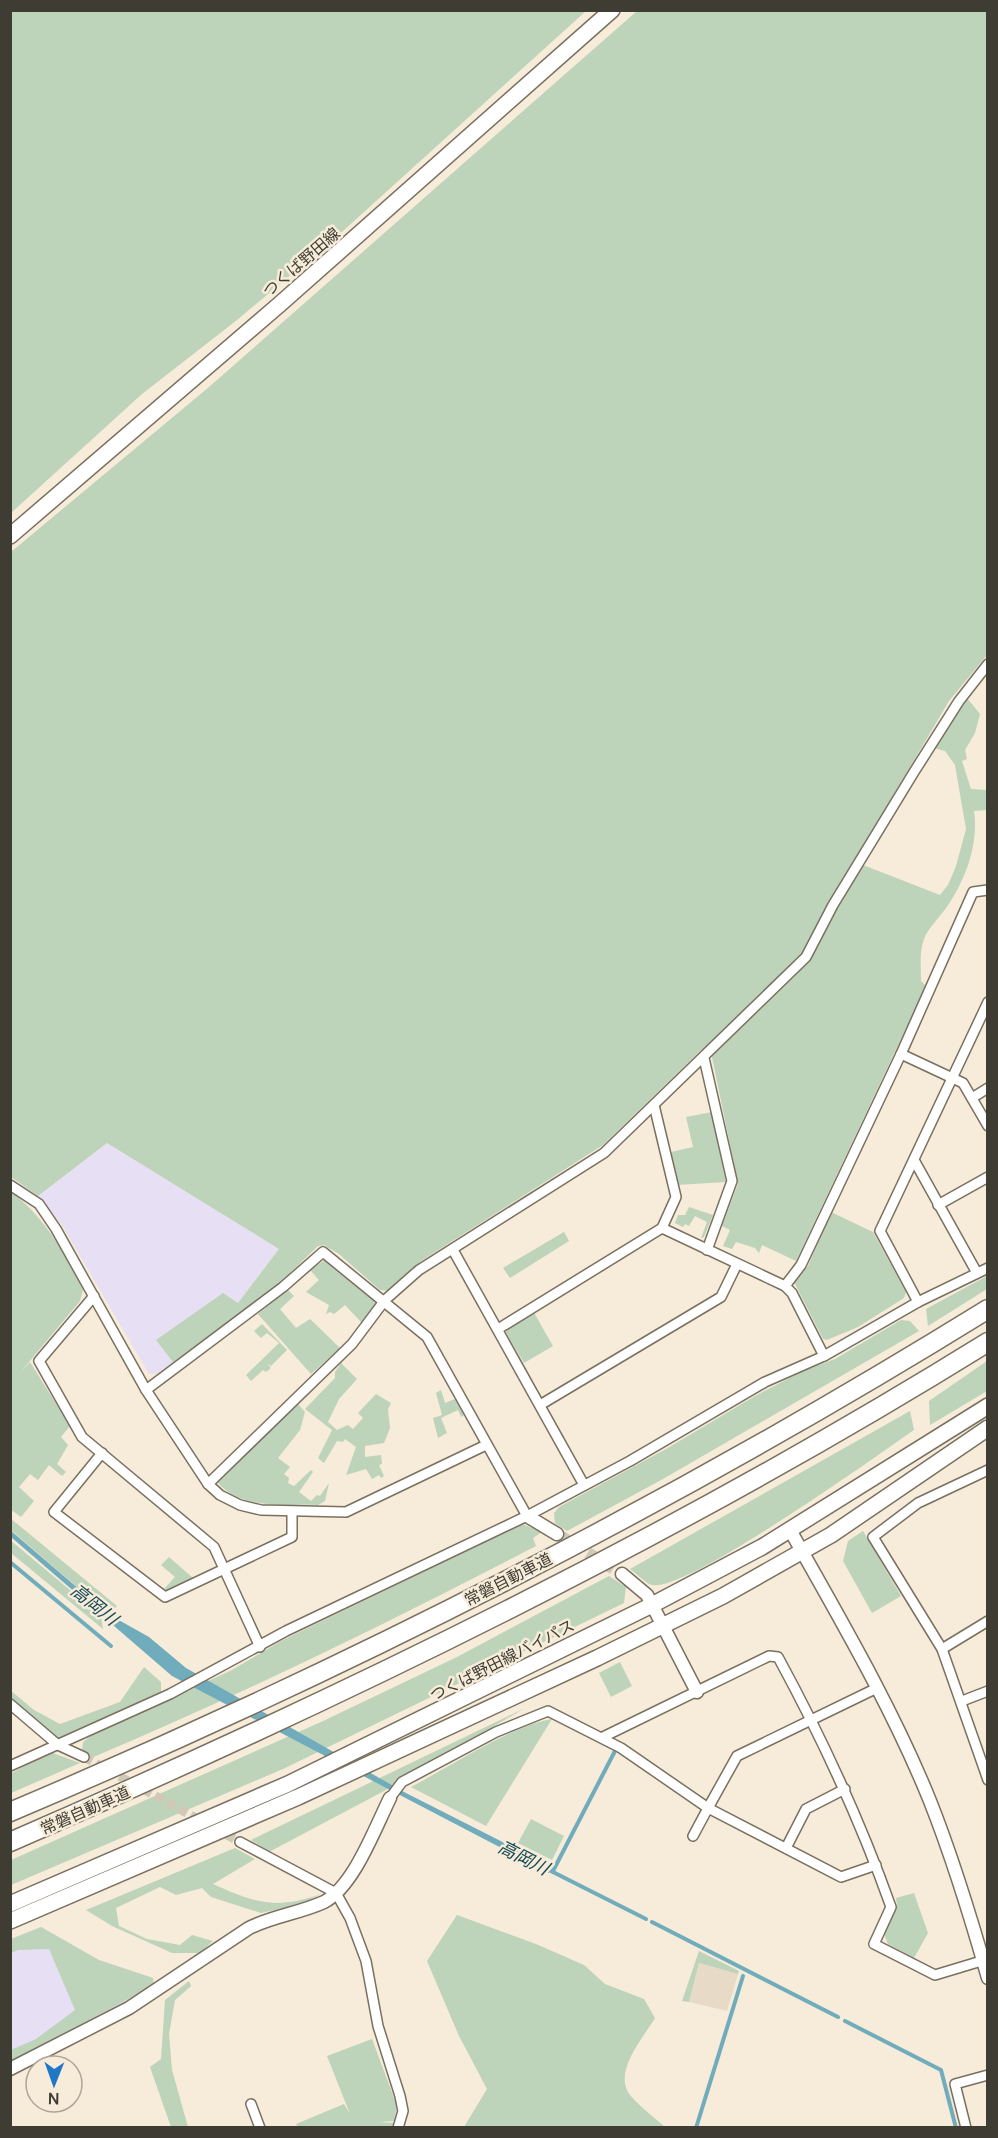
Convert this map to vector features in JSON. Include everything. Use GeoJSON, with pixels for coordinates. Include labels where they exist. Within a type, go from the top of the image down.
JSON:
{"type":"FeatureCollection","features":[{"type":"Feature","properties":{"kind":"highway","name":"常磐自動車道"},"geometry":{"type":"LineString","coordinates":[[10,1812],[202,1728],[532,1567],[827,1405],[987,1309]]}},
{"type":"Feature","properties":{"kind":"highway","name":"常磐自動車道"},"geometry":{"type":"LineString","coordinates":[[10,1842],[211,1754],[395,1667],[541,1593],[704,1507],[987,1342]]}},
{"type":"Feature","properties":{"kind":"main road","name":"つくば野田線"},"geometry":{"type":"LineString","coordinates":[[10,536],[280,304],[612,10]]}},
{"type":"Feature","properties":{"kind":"main road","name":"つくば野田線バイパス"},"geometry":{"type":"LineString","coordinates":[[10,1904],[288,1784],[652,1605],[790,1530],[987,1406]]}},
{"type":"Feature","properties":{"kind":"main road"},"geometry":{"type":"LineString","coordinates":[[10,1921],[298,1797],[664,1625],[803,1552],[892,1496],[987,1428]]}},
{"type":"Feature","properties":{"kind":"street"},"geometry":{"type":"LineString","coordinates":[[208,1484],[352,1344],[385,1300],[419,1270],[604,1153],[806,957],[833,905],[914,772],[959,701],[987,664]]}},
{"type":"Feature","properties":{"kind":"street"},"geometry":{"type":"LineString","coordinates":[[785,1286],[801,1264],[902,1054],[973,892],[987,890]]}},
{"type":"Feature","properties":{"kind":"street"},"geometry":{"type":"LineString","coordinates":[[918,1302],[880,1231],[987,1002]]}},
{"type":"Feature","properties":{"kind":"street"},"geometry":{"type":"LineString","coordinates":[[902,1054],[963,1083],[987,1126]]}},
{"type":"Feature","properties":{"kind":"street"},"geometry":{"type":"LineString","coordinates":[[704,1058],[732,1181],[707,1250]]}},
{"type":"Feature","properties":{"kind":"street"},"geometry":{"type":"LineString","coordinates":[[972,1098],[987,1088]]}},
{"type":"Feature","properties":{"kind":"street"},"geometry":{"type":"LineString","coordinates":[[498,1329],[662,1228],[676,1197],[654,1105]]}},
{"type":"Feature","properties":{"kind":"street"},"geometry":{"type":"LineString","coordinates":[[914,1160],[977,1273]]}},
{"type":"Feature","properties":{"kind":"street"},"geometry":{"type":"LineString","coordinates":[[938,1204],[987,1177]]}},
{"type":"Feature","properties":{"kind":"street"},"geometry":{"type":"LineString","coordinates":[[10,1185],[39,1204],[146,1390],[208,1484],[220,1495],[240,1505],[261,1510],[346,1512],[486,1445]]}},
{"type":"Feature","properties":{"kind":"street"},"geometry":{"type":"LineString","coordinates":[[662,1228],[785,1286],[792,1293],[824,1356]]}},
{"type":"Feature","properties":{"kind":"street"},"geometry":{"type":"LineString","coordinates":[[453,1250],[584,1485]]}},
{"type":"Feature","properties":{"kind":"street"},"geometry":{"type":"LineString","coordinates":[[146,1390],[284,1287],[322,1252],[385,1300],[427,1336],[527,1516],[557,1534]]}},
{"type":"Feature","properties":{"kind":"street"},"geometry":{"type":"LineString","coordinates":[[540,1405],[721,1297],[737,1264]]}},
{"type":"Feature","properties":{"kind":"street"},"geometry":{"type":"LineString","coordinates":[[10,1766],[170,1694],[261,1647],[286,1630],[527,1516],[765,1382],[824,1356],[918,1302],[987,1268]]}},
{"type":"Feature","properties":{"kind":"street"},"geometry":{"type":"LineString","coordinates":[[93,1296],[39,1360],[82,1437],[213,1547],[226,1569],[261,1647]]}},
{"type":"Feature","properties":{"kind":"street"},"geometry":{"type":"LineString","coordinates":[[102,1453],[54,1512],[165,1597],[292,1537],[292,1512]]}},
{"type":"Feature","properties":{"kind":"street"},"geometry":{"type":"LineString","coordinates":[[987,1470],[918,1503],[873,1537],[942,1649],[962,1701],[987,1780]]}},
{"type":"Feature","properties":{"kind":"street"},"geometry":{"type":"LineString","coordinates":[[790,1530],[877,1688],[940,1828],[985,1960],[987,1978]]}},
{"type":"Feature","properties":{"kind":"street"},"geometry":{"type":"LineString","coordinates":[[622,1574],[647,1595],[697,1692]]}},
{"type":"Feature","properties":{"kind":"street"},"geometry":{"type":"LineString","coordinates":[[942,1649],[987,1621]]}},
{"type":"Feature","properties":{"kind":"street"},"geometry":{"type":"LineString","coordinates":[[603,1737],[769,1656],[778,1658],[812,1720],[845,1789],[891,1907],[874,1944],[935,1975],[985,1960]]}},
{"type":"Feature","properties":{"kind":"street"},"geometry":{"type":"LineString","coordinates":[[693,1836],[737,1756],[877,1688]]}},
{"type":"Feature","properties":{"kind":"street"},"geometry":{"type":"LineString","coordinates":[[962,1701],[987,1691]]}},
{"type":"Feature","properties":{"kind":"street"},"geometry":{"type":"LineString","coordinates":[[10,1704],[58,1745],[84,1757]]}},
{"type":"Feature","properties":{"kind":"street"},"geometry":{"type":"LineString","coordinates":[[10,2069],[129,2008],[249,1928],[268,1918],[315,1905],[336,1893],[347,1882],[390,1798],[402,1782],[496,1732],[548,1711],[603,1737],[708,1808],[841,1876],[876,1865]]}},
{"type":"Feature","properties":{"kind":"street"},"geometry":{"type":"LineString","coordinates":[[786,1848],[806,1809],[845,1789]]}},
{"type":"Feature","properties":{"kind":"street"},"geometry":{"type":"LineString","coordinates":[[240,1842],[336,1893],[350,1918],[366,1961],[378,2026],[403,2106],[402,2118],[398,2127]]}},
{"type":"Feature","properties":{"kind":"street"},"geometry":{"type":"LineString","coordinates":[[966,2127],[955,2084],[987,2075]]}},
{"type":"Feature","properties":{"kind":"street"},"geometry":{"type":"LineString","coordinates":[[251,2104],[260,2127]]}},
{"type":"Feature","properties":{"kind":"shaded area"},"geometry":{"type":"Polygon","coordinates":[[[107,1143],[279,1249],[238,1303],[157,1340],[173,1362],[156,1374],[149,1374],[62,1225],[38,1196],[107,1143]]]}},
{"type":"Feature","properties":{"kind":"shaded area"},"geometry":{"type":"Polygon","coordinates":[[[41,1927],[99,1960],[153,1978],[131,1998],[11,2062],[11,1939],[41,1927]]]}},
{"type":"Feature","properties":{"kind":"shaded area"},"geometry":{"type":"Polygon","coordinates":[[[699,1963],[738,1974],[727,2011],[689,2002],[699,1963]]]}},
{"type":"Feature","properties":{"kind":"green space"},"geometry":{"type":"Polygon","coordinates":[[[11,10],[586,11],[343,231],[237,320],[142,394],[11,513],[11,10]]]}},
{"type":"Feature","properties":{"kind":"green space"},"geometry":{"type":"Polygon","coordinates":[[[637,11],[987,11],[987,655],[949,701],[851,867],[860,871],[863,865],[940,895],[948,885],[956,866],[966,829],[955,765],[945,751],[934,748],[957,709],[967,698],[980,714],[975,733],[965,750],[967,759],[962,761],[971,789],[987,790],[987,810],[974,811],[974,836],[965,874],[953,897],[928,931],[922,944],[921,981],[926,986],[796,1261],[762,1245],[759,1253],[755,1248],[736,1242],[732,1249],[723,1246],[730,1230],[722,1226],[738,1184],[712,1057],[702,1049],[603,1145],[421,1261],[389,1291],[380,1290],[339,1254],[324,1245],[318,1246],[268,1294],[173,1362],[156,1340],[223,1293],[238,1303],[279,1249],[107,1143],[38,1196],[11,1177],[11,552],[209,387],[637,11]]]}},
{"type":"Feature","properties":{"kind":"green space"},"geometry":{"type":"Polygon","coordinates":[[[712,1112],[726,1182],[677,1185],[671,1152],[693,1147],[686,1117],[712,1112]]]}},
{"type":"Feature","properties":{"kind":"green space"},"geometry":{"type":"Polygon","coordinates":[[[11,1192],[23,1201],[53,1236],[83,1290],[80,1301],[19,1374],[30,1362],[70,1426],[61,1437],[68,1445],[57,1464],[66,1472],[62,1476],[49,1465],[38,1480],[30,1474],[19,1487],[34,1501],[21,1517],[10,1509],[11,1192]]]}},
{"type":"Feature","properties":{"kind":"green space"},"geometry":{"type":"Polygon","coordinates":[[[689,1207],[713,1215],[704,1237],[701,1238],[707,1222],[695,1216],[689,1226],[685,1224],[683,1227],[675,1223],[678,1215],[685,1215],[689,1207]]]}},
{"type":"Feature","properties":{"kind":"green space"},"geometry":{"type":"Polygon","coordinates":[[[831,1212],[873,1232],[906,1292],[904,1298],[858,1327],[827,1340],[823,1339],[794,1282],[808,1266],[831,1212]]]}},
{"type":"Feature","properties":{"kind":"green space"},"geometry":{"type":"Polygon","coordinates":[[[564,1232],[569,1241],[510,1278],[503,1268],[564,1232]]]}},
{"type":"Feature","properties":{"kind":"green space"},"geometry":{"type":"Polygon","coordinates":[[[325,1260],[376,1300],[375,1306],[362,1323],[345,1305],[334,1314],[330,1312],[326,1314],[329,1305],[306,1292],[319,1280],[310,1270],[325,1260]]]}},
{"type":"Feature","properties":{"kind":"green space"},"geometry":{"type":"Polygon","coordinates":[[[987,1276],[987,1289],[928,1326],[926,1309],[987,1276]]]}},
{"type":"Feature","properties":{"kind":"green space"},"geometry":{"type":"Polygon","coordinates":[[[287,1289],[294,1296],[280,1309],[296,1328],[310,1319],[340,1348],[311,1374],[258,1314],[287,1289]]]}},
{"type":"Feature","properties":{"kind":"green space"},"geometry":{"type":"Polygon","coordinates":[[[533,1311],[553,1346],[524,1363],[506,1333],[507,1327],[533,1311]]]}},
{"type":"Feature","properties":{"kind":"green space"},"geometry":{"type":"Polygon","coordinates":[[[901,1320],[910,1321],[919,1331],[663,1479],[567,1531],[555,1523],[554,1513],[559,1507],[666,1449],[755,1396],[803,1371],[835,1359],[901,1320]]]}},
{"type":"Feature","properties":{"kind":"green space"},"geometry":{"type":"Polygon","coordinates":[[[262,1324],[287,1350],[271,1366],[267,1363],[271,1368],[266,1372],[263,1370],[251,1381],[246,1375],[279,1343],[267,1333],[261,1338],[254,1331],[262,1324]]]}},
{"type":"Feature","properties":{"kind":"green space"},"geometry":{"type":"Polygon","coordinates":[[[987,1361],[987,1391],[930,1425],[929,1401],[987,1361]]]}},
{"type":"Feature","properties":{"kind":"green space"},"geometry":{"type":"Polygon","coordinates":[[[341,1363],[357,1379],[339,1399],[328,1422],[337,1430],[348,1425],[353,1429],[363,1418],[358,1413],[376,1394],[391,1403],[388,1409],[390,1428],[384,1443],[365,1446],[365,1457],[381,1455],[382,1464],[379,1465],[384,1476],[381,1478],[379,1475],[372,1479],[366,1469],[346,1475],[356,1447],[345,1439],[343,1442],[337,1441],[324,1463],[318,1458],[332,1430],[305,1409],[335,1378],[335,1372],[341,1363]]]}},
{"type":"Feature","properties":{"kind":"green space"},"geometry":{"type":"Polygon","coordinates":[[[441,1390],[445,1403],[455,1399],[464,1415],[461,1417],[458,1410],[441,1418],[447,1433],[438,1438],[433,1418],[442,1415],[436,1393],[441,1390]]]}},
{"type":"Feature","properties":{"kind":"green space"},"geometry":{"type":"Polygon","coordinates":[[[298,1404],[305,1412],[300,1430],[278,1458],[290,1467],[284,1474],[289,1478],[288,1483],[294,1486],[311,1470],[313,1472],[299,1492],[311,1501],[317,1495],[320,1496],[329,1483],[325,1501],[318,1505],[265,1504],[239,1498],[228,1492],[218,1483],[218,1479],[298,1404]]]}},
{"type":"Feature","properties":{"kind":"green space"},"geometry":{"type":"Polygon","coordinates":[[[910,1411],[914,1430],[782,1520],[702,1568],[671,1582],[652,1585],[630,1569],[910,1411]]]}},
{"type":"Feature","properties":{"kind":"green space"},"geometry":{"type":"Polygon","coordinates":[[[10,1518],[117,1606],[108,1614],[11,1530],[10,1518]]]}},
{"type":"Feature","properties":{"kind":"green space"},"geometry":{"type":"Polygon","coordinates":[[[522,1524],[542,1532],[533,1538],[536,1546],[371,1630],[204,1709],[91,1758],[82,1752],[83,1742],[92,1735],[232,1670],[281,1641],[522,1524]]]}},
{"type":"Feature","properties":{"kind":"green space"},"geometry":{"type":"Polygon","coordinates":[[[863,1531],[901,1596],[872,1613],[843,1561],[848,1541],[863,1531]]]}},
{"type":"Feature","properties":{"kind":"green space"},"geometry":{"type":"Polygon","coordinates":[[[10,1540],[101,1616],[103,1629],[11,1553],[10,1540]]]}},
{"type":"Feature","properties":{"kind":"green space"},"geometry":{"type":"Polygon","coordinates":[[[169,1557],[193,1578],[167,1590],[164,1589],[175,1577],[161,1565],[169,1557]]]}},
{"type":"Feature","properties":{"kind":"green space"},"geometry":{"type":"Polygon","coordinates":[[[609,1576],[626,1587],[624,1603],[283,1769],[11,1885],[11,1860],[321,1722],[457,1657],[609,1576]]]}},
{"type":"Feature","properties":{"kind":"green space"},"geometry":{"type":"Polygon","coordinates":[[[620,1662],[632,1686],[611,1697],[599,1673],[620,1662]]]}},
{"type":"Feature","properties":{"kind":"green space"},"geometry":{"type":"Polygon","coordinates":[[[144,1667],[161,1682],[161,1693],[58,1738],[11,1699],[10,1690],[34,1710],[60,1724],[120,1702],[144,1667]]]}},
{"type":"Feature","properties":{"kind":"green space"},"geometry":{"type":"Polygon","coordinates":[[[525,1708],[384,1791],[269,1852],[251,1840],[525,1708]]]}},
{"type":"Feature","properties":{"kind":"green space"},"geometry":{"type":"Polygon","coordinates":[[[552,1719],[486,1826],[411,1787],[500,1738],[519,1729],[552,1719]]]}},
{"type":"Feature","properties":{"kind":"green space"},"geometry":{"type":"Polygon","coordinates":[[[50,1752],[80,1763],[11,1793],[10,1774],[50,1752]]]}},
{"type":"Feature","properties":{"kind":"green space"},"geometry":{"type":"Polygon","coordinates":[[[531,1819],[564,1836],[552,1860],[518,1843],[531,1819]]]}},
{"type":"Feature","properties":{"kind":"green space"},"geometry":{"type":"Polygon","coordinates":[[[235,1848],[255,1859],[213,1884],[241,1896],[266,1902],[291,1902],[321,1894],[304,1903],[261,1913],[211,1897],[202,1888],[176,1895],[160,1887],[116,1908],[119,1926],[147,1939],[180,1945],[192,1935],[213,1941],[200,1953],[172,1953],[112,1926],[86,1910],[235,1848]]]}},
{"type":"Feature","properties":{"kind":"green space"},"geometry":{"type":"Polygon","coordinates":[[[914,1893],[928,1933],[914,1958],[888,1944],[884,1934],[897,1905],[896,1898],[914,1893]]]}},
{"type":"Feature","properties":{"kind":"green space"},"geometry":{"type":"Polygon","coordinates":[[[457,1915],[536,1944],[584,1965],[605,1984],[644,1999],[655,2018],[627,2066],[625,2086],[630,2095],[665,2127],[464,2127],[487,2089],[459,2036],[427,1961],[457,1915]]]}},
{"type":"Feature","properties":{"kind":"green space"},"geometry":{"type":"Polygon","coordinates":[[[41,1927],[99,1960],[153,1978],[154,1985],[11,2062],[11,2050],[36,2039],[75,2010],[49,1949],[18,1950],[11,1953],[11,1939],[41,1927]]]}},
{"type":"Feature","properties":{"kind":"green space"},"geometry":{"type":"Polygon","coordinates":[[[699,1951],[739,1971],[738,1974],[699,1963],[689,2002],[682,2001],[699,1951]]]}},
{"type":"Feature","properties":{"kind":"green space"},"geometry":{"type":"Polygon","coordinates":[[[189,1981],[191,1986],[175,2000],[169,2034],[172,2070],[188,2127],[171,2127],[150,2067],[161,2059],[165,2000],[189,1981]]]}},
{"type":"Feature","properties":{"kind":"green space"},"geometry":{"type":"Polygon","coordinates":[[[372,2039],[397,2106],[394,2121],[379,2122],[394,2123],[392,2127],[298,2127],[296,2124],[344,2104],[350,2114],[327,2056],[372,2039]]]}},
{"type":"Feature","properties":{"kind":"water"},"geometry":{"type":"Polygon","coordinates":[[[10,1530],[108,1614],[149,1637],[186,1668],[404,1792],[552,1867],[549,1873],[172,1676],[11,1537],[10,1530]]]}},
{"type":"Feature","properties":{"kind":"waterway"},"geometry":{"type":"LineString","coordinates":[[10,1562],[111,1646]]}},
{"type":"Feature","properties":{"kind":"waterway"},"geometry":{"type":"LineString","coordinates":[[553,1871],[615,1751]]}},
{"type":"Feature","properties":{"kind":"waterway","name":"高岡川"},"geometry":{"type":"LineString","coordinates":[[547,1869],[646,1919]]}},
{"type":"Feature","properties":{"kind":"waterway","name":"高岡川"},"geometry":{"type":"LineString","coordinates":[[652,1922],[838,2017]]}},
{"type":"Feature","properties":{"kind":"waterway"},"geometry":{"type":"LineString","coordinates":[[696,2128],[743,1976]]}},
{"type":"Feature","properties":{"kind":"waterway","name":"高岡川"},"geometry":{"type":"LineString","coordinates":[[845,2021],[941,2070],[956,2128]]}},
{"type":"Feature","properties":{"kind":"tunnel"},"geometry":{"type":"LineString","coordinates":[[557,1534],[622,1574]]}},
{"type":"Feature","properties":{"kind":"tunnel"},"geometry":{"type":"LineString","coordinates":[[84,1757],[240,1842]]}}]}
